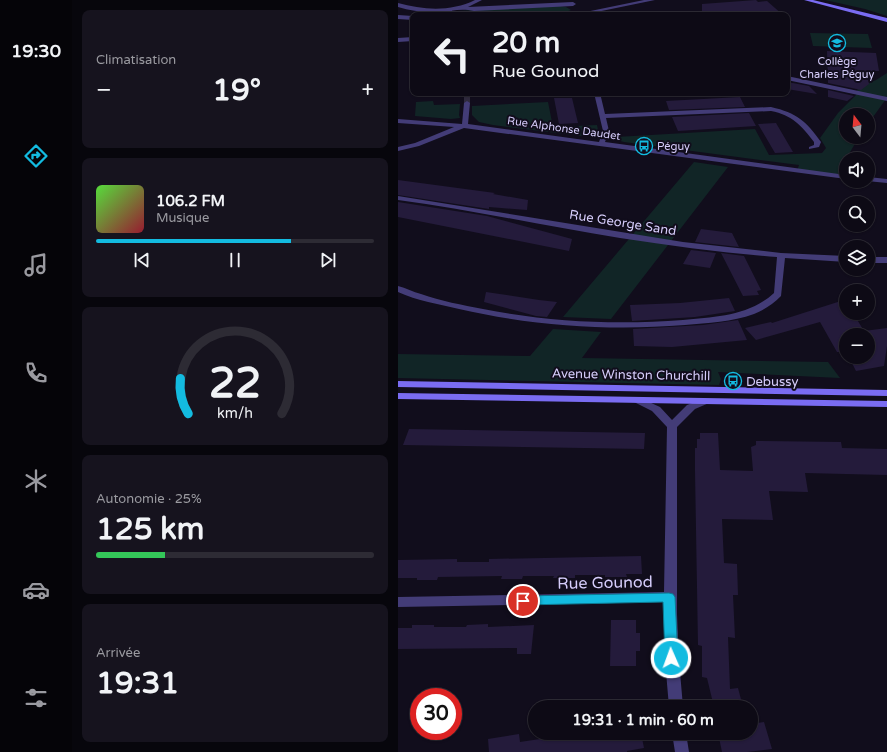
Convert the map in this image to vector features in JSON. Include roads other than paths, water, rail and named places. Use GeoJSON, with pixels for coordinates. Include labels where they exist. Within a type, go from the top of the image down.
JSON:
{"type":"FeatureCollection","features":[{"type":"Feature","properties":{"kind":"main road"},"geometry":{"type":"LineString","coordinates":[[807,0],[887,20]]}},
{"type":"Feature","properties":{"kind":"main road","name":"Avenue Winston Churchill"},"geometry":{"type":"LineString","coordinates":[[398,384],[887,393]]}},
{"type":"Feature","properties":{"kind":"main road","name":"Avenue Winston Churchill"},"geometry":{"type":"LineString","coordinates":[[398,396],[887,404]]}},
{"type":"Feature","properties":{"kind":"street"},"geometry":{"type":"LineString","coordinates":[[398,5],[408,8],[449,12],[479,0]]}},
{"type":"Feature","properties":{"kind":"street"},"geometry":{"type":"LineString","coordinates":[[509,0],[510,7]]}},
{"type":"Feature","properties":{"kind":"street"},"geometry":{"type":"LineString","coordinates":[[591,12],[652,0]]}},
{"type":"Feature","properties":{"kind":"street"},"geometry":{"type":"LineString","coordinates":[[462,7],[474,9],[573,2],[576,8],[584,12]]}},
{"type":"Feature","properties":{"kind":"street"},"geometry":{"type":"LineString","coordinates":[[398,17],[410,18]]}},
{"type":"Feature","properties":{"kind":"street"},"geometry":{"type":"LineString","coordinates":[[398,40],[410,39]]}},
{"type":"Feature","properties":{"kind":"street"},"geometry":{"type":"LineString","coordinates":[[790,79],[887,99]]}},
{"type":"Feature","properties":{"kind":"street"},"geometry":{"type":"LineString","coordinates":[[597,96],[606,131],[601,144]]}},
{"type":"Feature","properties":{"kind":"street"},"geometry":{"type":"LineString","coordinates":[[398,149],[417,145],[464,126],[466,122],[467,103]]}},
{"type":"Feature","properties":{"kind":"street"},"geometry":{"type":"LineString","coordinates":[[603,116],[771,109],[791,114],[802,121],[818,142],[817,146],[811,148]]}},
{"type":"Feature","properties":{"kind":"street","name":"Rue Alphonse Daudet"},"geometry":{"type":"LineString","coordinates":[[398,121],[464,126],[839,176]]}},
{"type":"Feature","properties":{"kind":"street"},"geometry":{"type":"LineString","coordinates":[[875,180],[887,181]]}},
{"type":"Feature","properties":{"kind":"street","name":"Rue George Sand"},"geometry":{"type":"LineString","coordinates":[[398,198],[449,205],[647,240],[782,257],[839,260]]}},
{"type":"Feature","properties":{"kind":"street"},"geometry":{"type":"LineString","coordinates":[[398,289],[470,310],[548,322],[598,326],[661,325],[737,316],[761,308],[778,294],[782,257]]}},
{"type":"Feature","properties":{"kind":"street"},"geometry":{"type":"LineString","coordinates":[[875,260],[887,260]]}},
{"type":"Feature","properties":{"kind":"street"},"geometry":{"type":"LineString","coordinates":[[638,400],[656,409],[672,426],[672,519],[669,597],[671,658],[675,700]]}},
{"type":"Feature","properties":{"kind":"street"},"geometry":{"type":"LineString","coordinates":[[672,426],[691,407],[705,400]]}},
{"type":"Feature","properties":{"kind":"street","name":"Rue Gounod"},"geometry":{"type":"LineString","coordinates":[[398,602],[669,597]]}},
{"type":"Feature","properties":{"kind":"street"},"geometry":{"type":"LineString","coordinates":[[680,740],[682,752]]}},
{"type":"Feature","properties":{"kind":"tunnel"},"geometry":{"type":"LineString","coordinates":[[467,97],[467,103]]}},
{"type":"Feature","properties":{"kind":"place","name":"Collège Charles Péguy"},"geometry":{"type":"Point","coordinates":[837,43]}},
{"type":"Feature","properties":{"kind":"place","name":"Péguy"},"geometry":{"type":"Point","coordinates":[644,146]}},
{"type":"Feature","properties":{"kind":"place","name":"Debussy"},"geometry":{"type":"Point","coordinates":[733,381]}}]}
